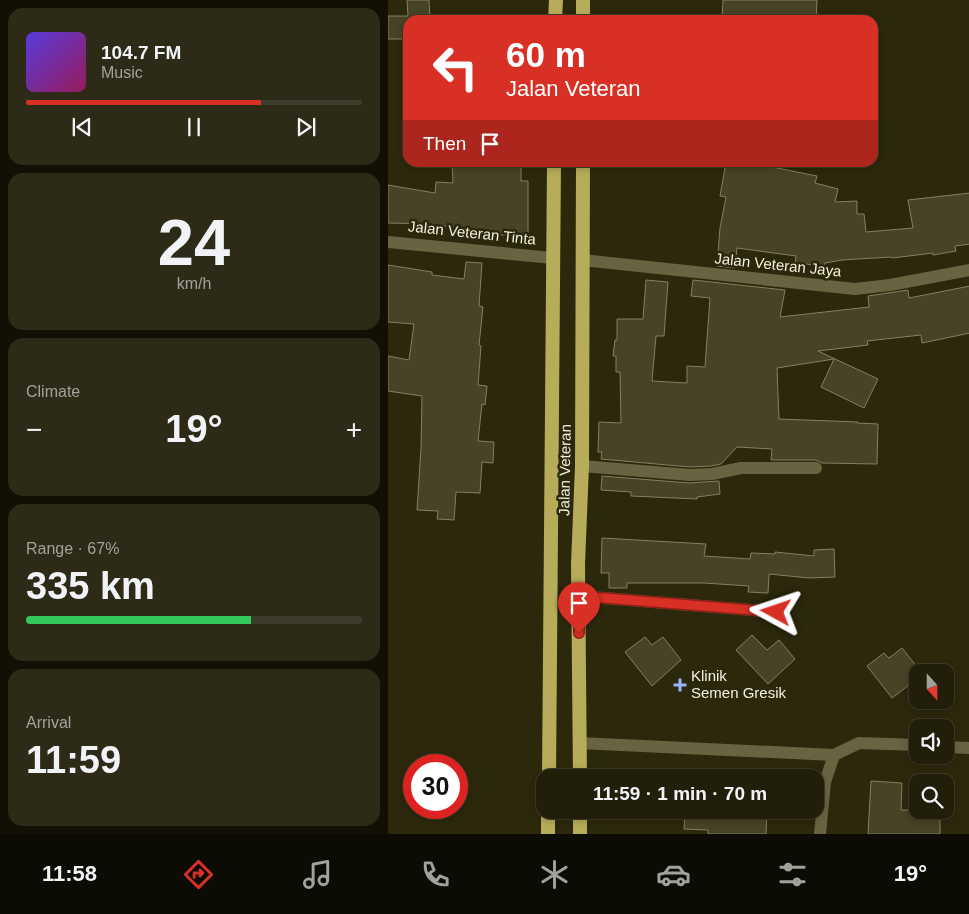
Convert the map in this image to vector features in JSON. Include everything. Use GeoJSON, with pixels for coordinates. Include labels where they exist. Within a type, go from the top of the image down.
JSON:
{"type":"FeatureCollection","features":[{"type":"Feature","properties":{"kind":"highway"},"geometry":{"type":"LineString","coordinates":[[555,15],[556,0]]}},
{"type":"Feature","properties":{"kind":"highway"},"geometry":{"type":"LineString","coordinates":[[583,0],[583,15]]}},
{"type":"Feature","properties":{"kind":"highway","name":"Jalan Veteran"},"geometry":{"type":"LineString","coordinates":[[549,769],[554,167]]}},
{"type":"Feature","properties":{"kind":"highway","name":"Jalan Veteran"},"geometry":{"type":"LineString","coordinates":[[580,769],[579,596],[582,466],[583,167]]}},
{"type":"Feature","properties":{"kind":"highway"},"geometry":{"type":"LineString","coordinates":[[548,819],[548,834]]}},
{"type":"Feature","properties":{"kind":"highway"},"geometry":{"type":"LineString","coordinates":[[580,819],[580,834]]}},
{"type":"Feature","properties":{"kind":"street","name":"Jalan Veteran Tinta"},"geometry":{"type":"LineString","coordinates":[[388,242],[552,258]]}},
{"type":"Feature","properties":{"kind":"street","name":"Jalan Veteran Jaya"},"geometry":{"type":"LineString","coordinates":[[582,260],[856,289],[890,285],[970,270]]}},
{"type":"Feature","properties":{"kind":"street"},"geometry":{"type":"LineString","coordinates":[[582,466],[690,475],[712,474],[741,468],[816,468]]}},
{"type":"Feature","properties":{"kind":"street"},"geometry":{"type":"LineString","coordinates":[[579,596],[776,612]]}},
{"type":"Feature","properties":{"kind":"street"},"geometry":{"type":"LineString","coordinates":[[579,743],[834,755],[859,742],[909,745]]}},
{"type":"Feature","properties":{"kind":"street"},"geometry":{"type":"LineString","coordinates":[[954,747],[970,748]]}},
{"type":"Feature","properties":{"kind":"street"},"geometry":{"type":"LineString","coordinates":[[820,834],[825,782],[834,755]]}},
{"type":"Feature","properties":{"kind":"building"},"geometry":{"type":"Polygon","coordinates":[[[407,0],[429,0],[430,15],[408,15],[407,0]]]}},
{"type":"Feature","properties":{"kind":"building"},"geometry":{"type":"Polygon","coordinates":[[[723,0],[817,0],[816,15],[722,15],[723,0]]]}},
{"type":"Feature","properties":{"kind":"building"},"geometry":{"type":"Polygon","coordinates":[[[388,16],[403,16],[403,39],[388,39],[388,16]]]}},
{"type":"Feature","properties":{"kind":"building"},"geometry":{"type":"Polygon","coordinates":[[[452,167],[521,167],[521,181],[528,181],[528,235],[499,235],[450,229],[450,226],[433,226],[433,224],[388,223],[388,185],[435,193],[436,182],[453,183],[452,167]]]}},
{"type":"Feature","properties":{"kind":"building"},"geometry":{"type":"Polygon","coordinates":[[[725,167],[772,167],[817,176],[815,183],[838,189],[835,202],[857,201],[857,214],[864,214],[866,232],[913,228],[908,200],[970,193],[970,244],[955,246],[956,251],[933,255],[933,253],[892,258],[842,260],[825,263],[824,267],[795,262],[796,256],[737,248],[735,268],[717,266],[720,228],[726,197],[720,196],[725,167]]]}},
{"type":"Feature","properties":{"kind":"building"},"geometry":{"type":"Polygon","coordinates":[[[466,262],[482,263],[479,306],[483,307],[479,345],[481,346],[478,385],[487,386],[485,405],[482,404],[478,441],[494,442],[493,463],[482,462],[480,493],[456,492],[454,520],[437,519],[438,511],[417,510],[422,396],[388,391],[388,356],[409,360],[414,324],[388,322],[388,265],[432,272],[432,275],[464,279],[466,262]]]}},
{"type":"Feature","properties":{"kind":"building"},"geometry":{"type":"Polygon","coordinates":[[[646,280],[668,282],[664,336],[656,336],[652,381],[687,383],[687,366],[705,367],[710,298],[691,296],[693,280],[785,290],[780,317],[869,307],[868,296],[908,290],[909,298],[970,286],[970,333],[922,343],[921,335],[867,341],[868,345],[818,351],[878,379],[864,408],[821,387],[834,359],[777,368],[779,419],[878,424],[877,464],[822,463],[816,460],[771,460],[772,449],[737,447],[721,464],[711,466],[690,467],[601,459],[602,452],[598,452],[599,422],[621,423],[620,372],[616,372],[616,356],[613,356],[615,340],[617,340],[617,319],[643,319],[646,280]]]}},
{"type":"Feature","properties":{"kind":"building"},"geometry":{"type":"Polygon","coordinates":[[[602,476],[689,483],[719,481],[720,494],[697,497],[697,499],[631,496],[631,492],[601,490],[602,476]]]}},
{"type":"Feature","properties":{"kind":"building"},"geometry":{"type":"Polygon","coordinates":[[[602,538],[706,544],[704,556],[750,559],[751,553],[775,554],[775,552],[814,556],[814,550],[834,549],[835,577],[809,578],[769,574],[768,593],[748,592],[749,586],[704,583],[627,583],[627,588],[609,588],[609,573],[601,573],[602,538]]]}},
{"type":"Feature","properties":{"kind":"building"},"geometry":{"type":"Polygon","coordinates":[[[752,635],[767,650],[779,640],[795,659],[768,684],[736,650],[752,635]]]}},
{"type":"Feature","properties":{"kind":"building"},"geometry":{"type":"Polygon","coordinates":[[[645,637],[652,645],[663,637],[681,660],[652,686],[625,652],[645,637]]]}},
{"type":"Feature","properties":{"kind":"building"},"geometry":{"type":"Polygon","coordinates":[[[902,648],[915,664],[909,664],[909,685],[892,698],[867,666],[884,653],[889,658],[902,648]]]}},
{"type":"Feature","properties":{"kind":"building"},"geometry":{"type":"Polygon","coordinates":[[[871,781],[902,783],[901,810],[909,810],[909,819],[940,819],[940,834],[868,834],[871,781]]]}},
{"type":"Feature","properties":{"kind":"building"},"geometry":{"type":"Polygon","coordinates":[[[685,819],[767,819],[766,834],[708,834],[708,830],[684,829],[685,819]]]}},
{"type":"Feature","properties":{"kind":"place","name":"Klinik Semen Gresik"},"geometry":{"type":"Point","coordinates":[680,685]}},
{"type":"Feature","properties":{"kind":"route"},"geometry":{"type":"LineString","coordinates":[[579,633],[579,596],[776,612]]}}]}
